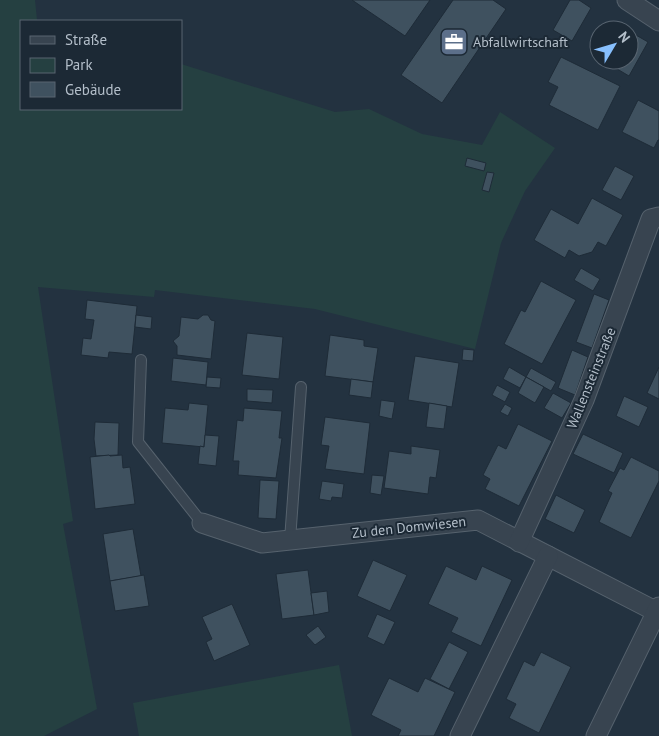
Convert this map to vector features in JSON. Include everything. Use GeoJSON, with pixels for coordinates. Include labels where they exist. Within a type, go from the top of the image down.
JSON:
{"type":"FeatureCollection","features":[{"type":"Feature","properties":{"kind":"street"},"geometry":{"type":"LineString","coordinates":[[627,0],[659,21]]}},
{"type":"Feature","properties":{"kind":"street","name":"Wallensteinstraße"},"geometry":{"type":"LineString","coordinates":[[519,542],[584,400],[652,219],[659,217]]}},
{"type":"Feature","properties":{"kind":"street","name":"Zu den Domwiesen"},"geometry":{"type":"LineString","coordinates":[[202,523],[262,543],[478,520],[658,610]]}},
{"type":"Feature","properties":{"kind":"street"},"geometry":{"type":"LineString","coordinates":[[460,736],[548,556]]}},
{"type":"Feature","properties":{"kind":"street"},"geometry":{"type":"LineString","coordinates":[[596,736],[658,610]]}},
{"type":"Feature","properties":{"kind":"lane"},"geometry":{"type":"LineString","coordinates":[[141,360],[138,442],[202,523]]}},
{"type":"Feature","properties":{"kind":"lane"},"geometry":{"type":"LineString","coordinates":[[290,540],[301,387]]}},
{"type":"Feature","properties":{"kind":"green space"},"geometry":{"type":"Polygon","coordinates":[[[0,0],[35,0],[37,20],[20,20],[20,110],[182,110],[182,64],[335,112],[369,109],[422,134],[482,145],[500,112],[555,148],[525,191],[501,243],[475,349],[315,309],[155,290],[154,297],[38,287],[73,521],[63,524],[97,709],[44,736],[0,736],[0,0]]]}},
{"type":"Feature","properties":{"kind":"green space"},"geometry":{"type":"Polygon","coordinates":[[[339,665],[352,736],[139,736],[133,703],[339,665]]]}},
{"type":"Feature","properties":{"kind":"building"},"geometry":{"type":"Polygon","coordinates":[[[352,0],[430,0],[405,36],[352,0]]]}},
{"type":"Feature","properties":{"kind":"building","name":"Abfallwirtschaft"},"geometry":{"type":"Polygon","coordinates":[[[453,0],[493,0],[506,9],[442,103],[401,75],[453,0]]]}},
{"type":"Feature","properties":{"kind":"building"},"geometry":{"type":"Polygon","coordinates":[[[570,0],[579,0],[591,8],[572,41],[553,30],[570,0]]]}},
{"type":"Feature","properties":{"kind":"building"},"geometry":{"type":"Polygon","coordinates":[[[639,37],[648,42],[639,58],[639,37]]]}},
{"type":"Feature","properties":{"kind":"building"},"geometry":{"type":"Polygon","coordinates":[[[561,57],[620,86],[598,130],[549,105],[558,87],[548,82],[561,57]]]}},
{"type":"Feature","properties":{"kind":"building"},"geometry":{"type":"Polygon","coordinates":[[[619,70],[632,70],[629,76],[619,70]]]}},
{"type":"Feature","properties":{"kind":"building"},"geometry":{"type":"Polygon","coordinates":[[[638,100],[659,111],[659,140],[654,148],[622,132],[638,100]]]}},
{"type":"Feature","properties":{"kind":"building"},"geometry":{"type":"Polygon","coordinates":[[[467,158],[486,163],[484,171],[465,166],[467,158]]]}},
{"type":"Feature","properties":{"kind":"building"},"geometry":{"type":"Polygon","coordinates":[[[615,166],[634,176],[621,200],[602,190],[615,166]]]}},
{"type":"Feature","properties":{"kind":"building"},"geometry":{"type":"Polygon","coordinates":[[[487,172],[494,173],[489,192],[482,190],[487,172]]]}},
{"type":"Feature","properties":{"kind":"building"},"geometry":{"type":"Polygon","coordinates":[[[592,198],[623,215],[606,246],[598,242],[592,252],[579,256],[569,250],[565,258],[534,240],[551,209],[578,224],[592,198]]]}},
{"type":"Feature","properties":{"kind":"building"},"geometry":{"type":"Polygon","coordinates":[[[581,268],[600,279],[593,291],[574,280],[581,268]]]}},
{"type":"Feature","properties":{"kind":"building"},"geometry":{"type":"Polygon","coordinates":[[[541,281],[576,300],[542,364],[504,344],[521,310],[525,312],[541,281]]]}},
{"type":"Feature","properties":{"kind":"building"},"geometry":{"type":"Polygon","coordinates":[[[594,294],[609,300],[592,348],[576,342],[594,294]]]}},
{"type":"Feature","properties":{"kind":"building"},"geometry":{"type":"Polygon","coordinates":[[[87,300],[137,306],[132,354],[109,352],[108,358],[81,355],[83,338],[91,339],[94,320],[85,319],[87,300]]]}},
{"type":"Feature","properties":{"kind":"building"},"geometry":{"type":"Polygon","coordinates":[[[136,315],[152,317],[151,329],[135,327],[136,315]]]}},
{"type":"Feature","properties":{"kind":"building"},"geometry":{"type":"Polygon","coordinates":[[[203,315],[208,315],[211,320],[215,321],[211,359],[177,355],[177,346],[173,341],[179,336],[181,317],[198,319],[203,315]]]}},
{"type":"Feature","properties":{"kind":"building"},"geometry":{"type":"Polygon","coordinates":[[[247,333],[283,337],[279,379],[242,375],[247,333]]]}},
{"type":"Feature","properties":{"kind":"building"},"geometry":{"type":"Polygon","coordinates":[[[330,335],[364,340],[364,346],[378,348],[373,382],[325,376],[330,335]]]}},
{"type":"Feature","properties":{"kind":"building"},"geometry":{"type":"Polygon","coordinates":[[[463,349],[474,350],[473,361],[462,360],[463,349]]]}},
{"type":"Feature","properties":{"kind":"building"},"geometry":{"type":"Polygon","coordinates":[[[572,350],[588,357],[575,395],[558,388],[572,350]]]}},
{"type":"Feature","properties":{"kind":"building"},"geometry":{"type":"Polygon","coordinates":[[[415,356],[459,363],[452,407],[408,400],[415,356]]]}},
{"type":"Feature","properties":{"kind":"building"},"geometry":{"type":"Polygon","coordinates":[[[173,358],[208,362],[206,385],[171,381],[173,358]]]}},
{"type":"Feature","properties":{"kind":"building"},"geometry":{"type":"Polygon","coordinates":[[[509,367],[526,377],[520,388],[503,379],[509,367]]]}},
{"type":"Feature","properties":{"kind":"building"},"geometry":{"type":"Polygon","coordinates":[[[659,367],[659,399],[647,393],[659,367]]]}},
{"type":"Feature","properties":{"kind":"building"},"geometry":{"type":"Polygon","coordinates":[[[531,368],[556,382],[551,391],[526,377],[531,368]]]}},
{"type":"Feature","properties":{"kind":"building"},"geometry":{"type":"Polygon","coordinates":[[[207,377],[221,378],[220,388],[206,387],[207,377]]]}},
{"type":"Feature","properties":{"kind":"building"},"geometry":{"type":"Polygon","coordinates":[[[526,377],[544,387],[535,403],[518,393],[526,377]]]}},
{"type":"Feature","properties":{"kind":"building"},"geometry":{"type":"Polygon","coordinates":[[[351,379],[373,382],[371,398],[349,395],[351,379]]]}},
{"type":"Feature","properties":{"kind":"building"},"geometry":{"type":"Polygon","coordinates":[[[497,385],[510,392],[505,402],[492,395],[497,385]]]}},
{"type":"Feature","properties":{"kind":"building"},"geometry":{"type":"Polygon","coordinates":[[[247,389],[273,390],[272,403],[247,401],[247,389]]]}},
{"type":"Feature","properties":{"kind":"building"},"geometry":{"type":"Polygon","coordinates":[[[553,393],[571,403],[562,418],[544,408],[553,393]]]}},
{"type":"Feature","properties":{"kind":"building"},"geometry":{"type":"Polygon","coordinates":[[[624,396],[648,407],[639,427],[616,416],[624,396]]]}},
{"type":"Feature","properties":{"kind":"building"},"geometry":{"type":"Polygon","coordinates":[[[381,400],[395,402],[392,419],[379,416],[381,400]]]}},
{"type":"Feature","properties":{"kind":"building"},"geometry":{"type":"Polygon","coordinates":[[[189,403],[208,405],[204,447],[162,443],[165,408],[188,410],[189,403]]]}},
{"type":"Feature","properties":{"kind":"building"},"geometry":{"type":"Polygon","coordinates":[[[429,403],[447,406],[444,429],[426,427],[429,403]]]}},
{"type":"Feature","properties":{"kind":"building"},"geometry":{"type":"Polygon","coordinates":[[[505,404],[512,408],[508,416],[500,412],[505,404]]]}},
{"type":"Feature","properties":{"kind":"building"},"geometry":{"type":"Polygon","coordinates":[[[244,408],[282,411],[279,438],[282,438],[276,478],[238,475],[239,461],[233,461],[237,420],[243,421],[244,408]]]}},
{"type":"Feature","properties":{"kind":"building"},"geometry":{"type":"Polygon","coordinates":[[[325,417],[370,423],[364,474],[325,469],[329,446],[321,445],[325,417]]]}},
{"type":"Feature","properties":{"kind":"building"},"geometry":{"type":"Polygon","coordinates":[[[95,422],[119,423],[118,455],[96,456],[95,422]]]}},
{"type":"Feature","properties":{"kind":"building"},"geometry":{"type":"Polygon","coordinates":[[[518,424],[552,441],[519,506],[485,489],[490,479],[483,475],[498,445],[506,449],[518,424]]]}},
{"type":"Feature","properties":{"kind":"building"},"geometry":{"type":"Polygon","coordinates":[[[583,434],[623,453],[614,473],[573,454],[583,434]]]}},
{"type":"Feature","properties":{"kind":"building"},"geometry":{"type":"Polygon","coordinates":[[[205,435],[219,436],[216,466],[198,464],[200,446],[204,447],[205,435]]]}},
{"type":"Feature","properties":{"kind":"building"},"geometry":{"type":"Polygon","coordinates":[[[411,446],[440,450],[436,478],[430,477],[428,494],[384,488],[389,451],[411,454],[411,446]]]}},
{"type":"Feature","properties":{"kind":"building"},"geometry":{"type":"Polygon","coordinates":[[[122,455],[123,468],[130,467],[135,504],[95,509],[90,457],[122,455]]]}},
{"type":"Feature","properties":{"kind":"building"},"geometry":{"type":"Polygon","coordinates":[[[631,457],[659,471],[659,481],[631,538],[599,522],[612,493],[608,491],[620,468],[624,470],[631,457]]]}},
{"type":"Feature","properties":{"kind":"building"},"geometry":{"type":"Polygon","coordinates":[[[372,475],[384,476],[381,495],[370,493],[372,475]]]}},
{"type":"Feature","properties":{"kind":"building"},"geometry":{"type":"Polygon","coordinates":[[[260,480],[279,481],[276,519],[258,518],[260,480]]]}},
{"type":"Feature","properties":{"kind":"building"},"geometry":{"type":"Polygon","coordinates":[[[322,481],[344,484],[342,498],[332,497],[331,501],[319,499],[322,481]]]}},
{"type":"Feature","properties":{"kind":"building"},"geometry":{"type":"Polygon","coordinates":[[[556,495],[585,510],[574,533],[545,519],[556,495]]]}},
{"type":"Feature","properties":{"kind":"building"},"geometry":{"type":"Polygon","coordinates":[[[133,529],[141,576],[110,581],[103,534],[133,529]]]}},
{"type":"Feature","properties":{"kind":"building"},"geometry":{"type":"Polygon","coordinates":[[[373,560],[407,575],[390,611],[357,596],[373,560]]]}},
{"type":"Feature","properties":{"kind":"building"},"geometry":{"type":"Polygon","coordinates":[[[446,566],[476,580],[482,566],[512,580],[481,646],[451,632],[458,618],[428,604],[446,566]]]}},
{"type":"Feature","properties":{"kind":"building"},"geometry":{"type":"Polygon","coordinates":[[[308,570],[314,615],[282,619],[276,574],[308,570]]]}},
{"type":"Feature","properties":{"kind":"building"},"geometry":{"type":"Polygon","coordinates":[[[144,575],[149,606],[115,611],[110,581],[144,575]]]}},
{"type":"Feature","properties":{"kind":"building"},"geometry":{"type":"Polygon","coordinates":[[[327,591],[329,612],[314,615],[311,593],[327,591]]]}},
{"type":"Feature","properties":{"kind":"building"},"geometry":{"type":"Polygon","coordinates":[[[232,604],[250,645],[214,661],[206,642],[212,639],[202,617],[232,604]]]}},
{"type":"Feature","properties":{"kind":"building"},"geometry":{"type":"Polygon","coordinates":[[[377,614],[395,622],[384,645],[367,637],[377,614]]]}},
{"type":"Feature","properties":{"kind":"building"},"geometry":{"type":"Polygon","coordinates":[[[318,626],[326,637],[315,645],[306,635],[318,626]]]}},
{"type":"Feature","properties":{"kind":"building"},"geometry":{"type":"Polygon","coordinates":[[[449,642],[468,652],[449,689],[430,679],[449,642]]]}},
{"type":"Feature","properties":{"kind":"building"},"geometry":{"type":"Polygon","coordinates":[[[541,652],[571,667],[539,733],[509,718],[516,704],[506,699],[524,661],[534,666],[541,652]]]}},
{"type":"Feature","properties":{"kind":"building"},"geometry":{"type":"Polygon","coordinates":[[[389,678],[418,692],[425,678],[455,692],[434,736],[398,736],[401,730],[371,715],[389,678]]]}},
{"type":"Feature","properties":{"kind":"place","name":"Abfallwirtschaft"},"geometry":{"type":"Point","coordinates":[454,42]}}]}
